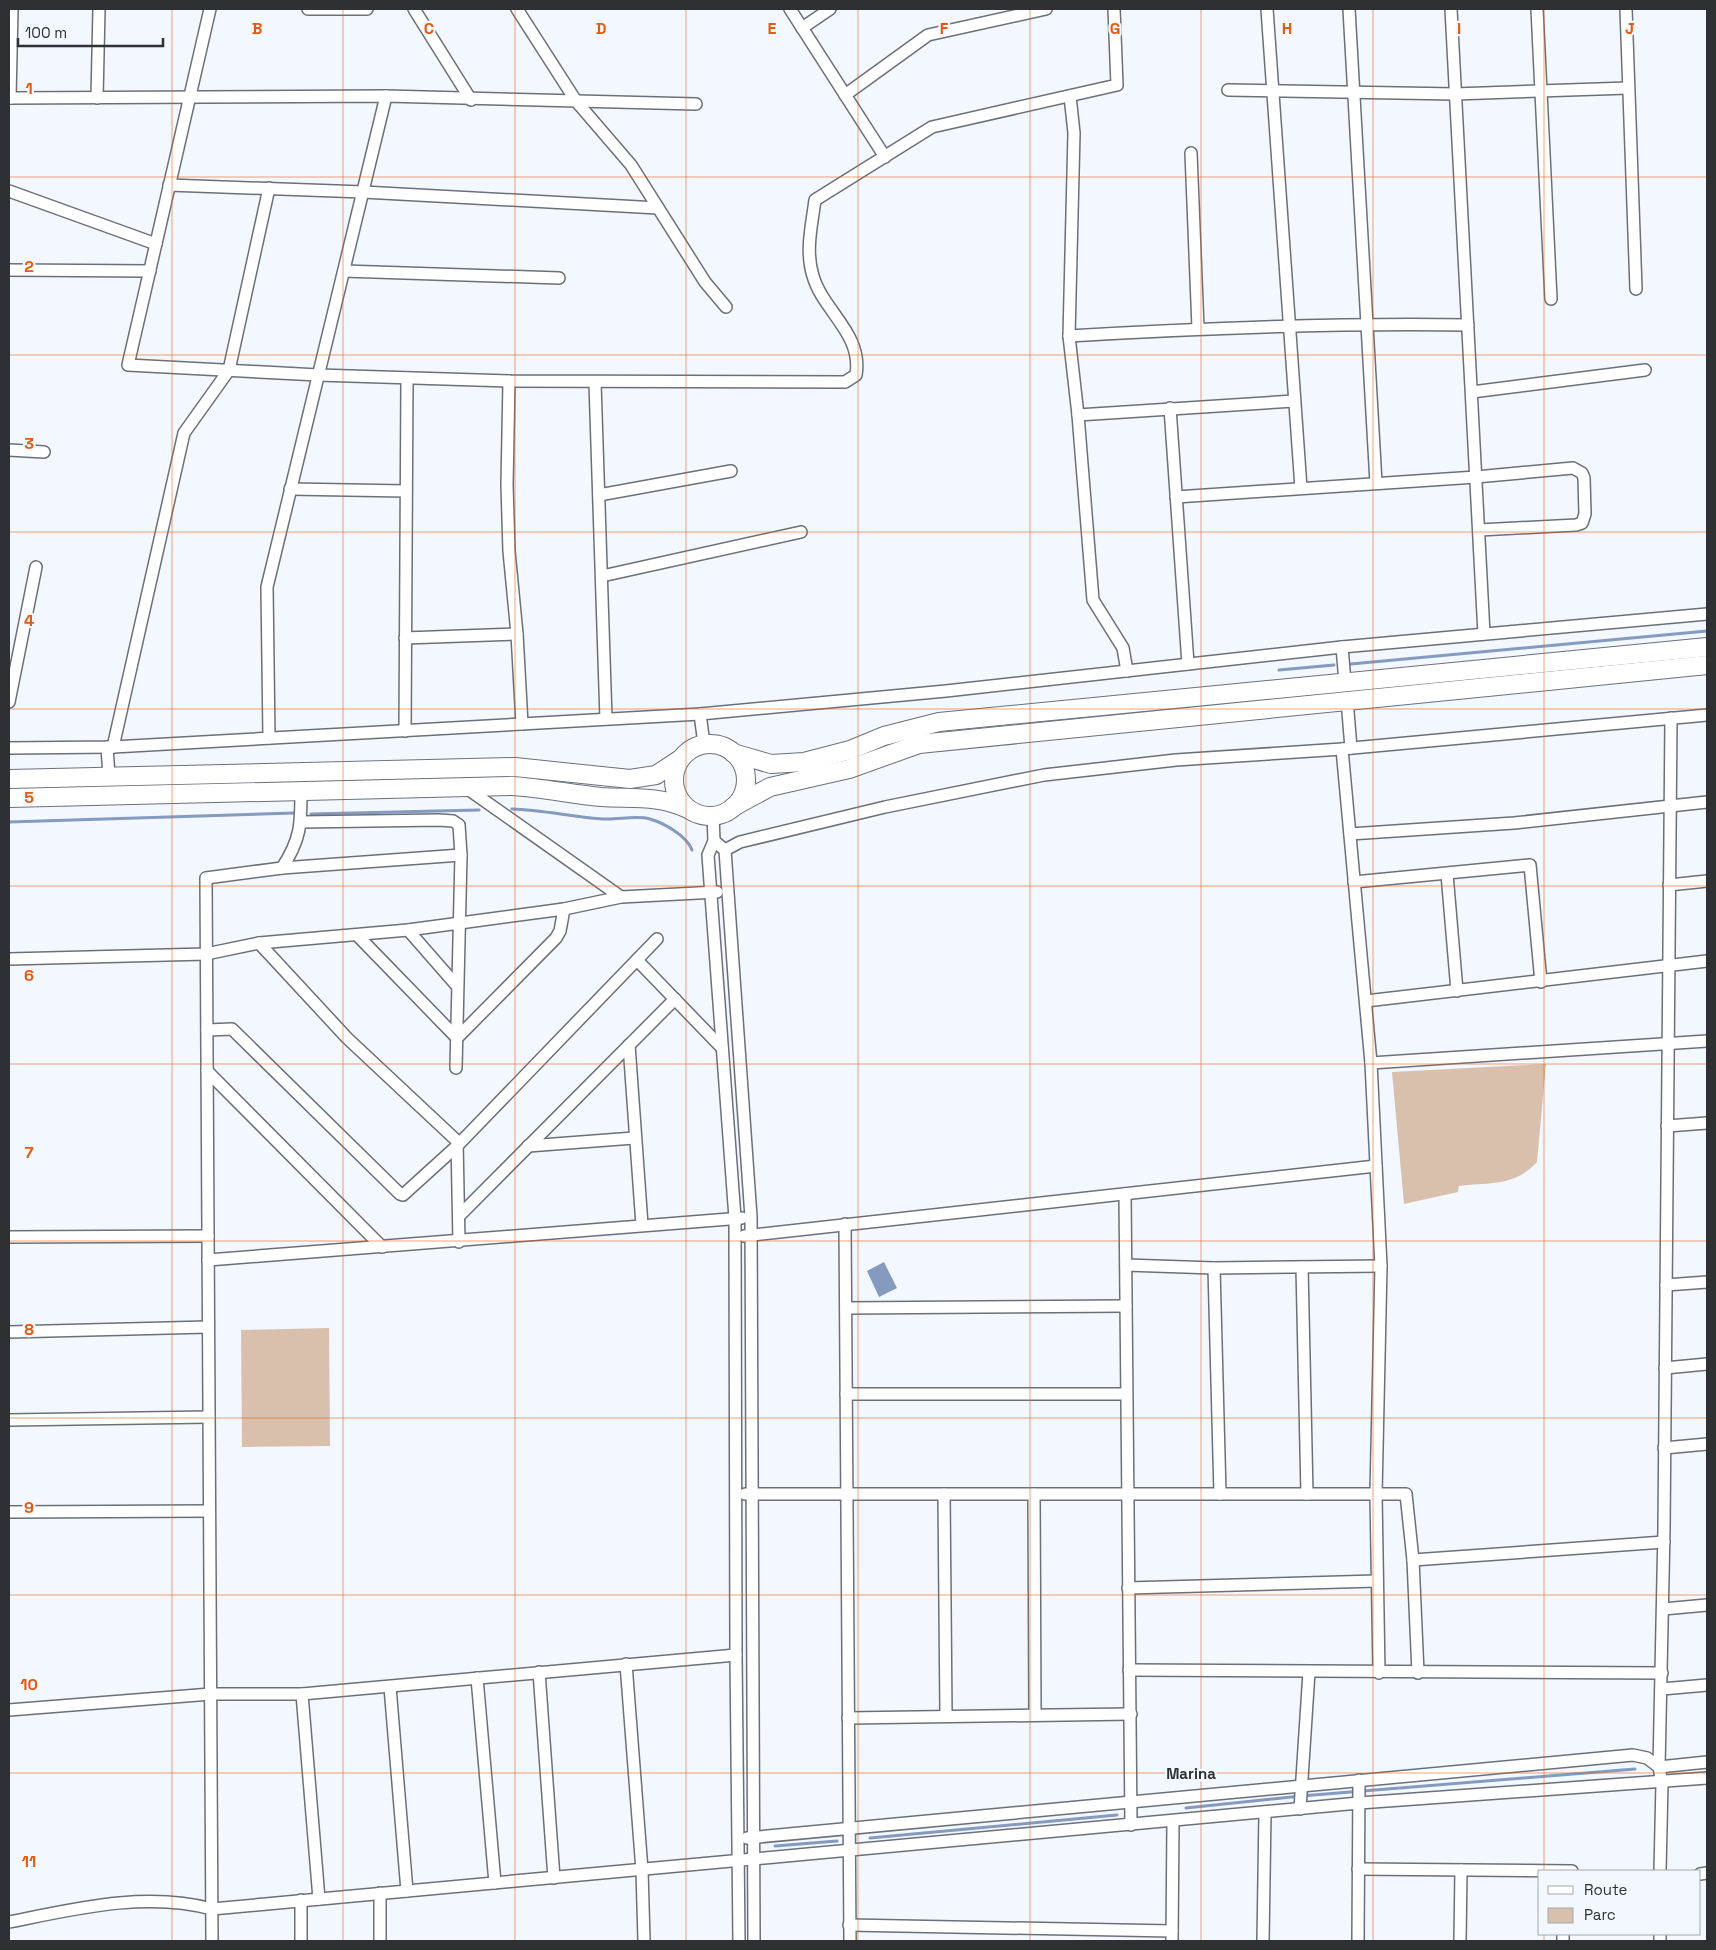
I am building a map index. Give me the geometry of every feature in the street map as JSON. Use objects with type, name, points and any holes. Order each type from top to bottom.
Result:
[{"type":"highway","points":[[9,779],[515,767],[630,779],[656,775],[679,760],[690,750],[704,744],[720,745],[733,753],[771,764],[804,762],[850,750],[884,736],[939,722],[1707,647]]},
{"type":"highway","points":[[9,798],[512,786],[545,788],[603,797],[648,797],[672,801],[698,814],[713,816],[724,813],[770,786],[849,769],[919,744],[1707,665]]},
{"type":"highway","points":[[733,753],[743,767],[746,778],[743,793],[733,807]]},
{"type":"highway","points":[[679,760],[674,774],[674,786],[678,798],[688,809]]},
{"type":"street","points":[[12,9],[9,98],[190,99],[386,96],[471,100],[696,104]]},
{"type":"street","points":[[97,98],[99,9]]},
{"type":"street","points":[[210,9],[128,365],[318,375],[595,383],[845,382],[856,375],[856,360],[852,340],[813,278],[808,258],[815,200],[932,127],[1117,85],[1114,9]]},
{"type":"street","points":[[308,9],[367,9]]},
{"type":"street","points":[[414,9],[471,100]]},
{"type":"street","points":[[517,9],[576,101],[631,166],[705,282],[726,307]]},
{"type":"street","points":[[790,9],[885,157]]},
{"type":"street","points":[[802,28],[830,9]]},
{"type":"street","points":[[845,95],[928,34],[1046,9]]},
{"type":"street","points":[[1267,9],[1301,488]]},
{"type":"street","points":[[1349,9],[1376,483]]},
{"type":"street","points":[[1452,9],[1484,634]]},
{"type":"street","points":[[1536,9],[1542,91],[1551,299]]},
{"type":"street","points":[[1626,9],[1636,289]]},
{"type":"street","points":[[1228,90],[1273,89],[1455,94],[1628,88]]},
{"type":"street","points":[[269,738],[267,587],[386,96]]},
{"type":"street","points":[[1070,96],[1074,133],[1069,336],[1078,415],[1093,600],[1123,648],[1127,671]]},
{"type":"street","points":[[1191,153],[1198,328]]},
{"type":"street","points":[[169,185],[363,192],[658,208]]},
{"type":"street","points":[[109,776],[110,747],[184,433],[229,370],[269,188]]},
{"type":"street","points":[[9,191],[156,244]]},
{"type":"street","points":[[9,270],[150,271]]},
{"type":"street","points":[[344,271],[559,278]]},
{"type":"street","points":[[1069,336],[1198,328],[1367,324],[1468,325]]},
{"type":"street","points":[[1472,392],[1645,370]]},
{"type":"street","points":[[405,731],[407,378]]},
{"type":"street","points":[[509,381],[507,485],[509,551],[517,634],[522,724]]},
{"type":"street","points":[[595,383],[606,719]]},
{"type":"street","points":[[1078,415],[1294,401]]},
{"type":"street","points":[[1170,408],[1188,664]]},
{"type":"street","points":[[9,450],[44,452]]},
{"type":"street","points":[[1176,497],[1476,477],[1573,468],[1582,473],[1584,478],[1585,514],[1582,523],[1576,526],[1479,530]]},
{"type":"street","points":[[599,495],[731,471]]},
{"type":"street","points":[[290,489],[406,491]]},
{"type":"street","points":[[602,576],[801,532]]},
{"type":"street","points":[[9,702],[36,567]]},
{"type":"street","points":[[9,748],[110,747],[700,714],[1127,671],[1342,647],[1707,614]]},
{"type":"street","points":[[405,638],[517,634]]},
{"type":"street","points":[[1342,647],[1345,682]]},
{"type":"street","points":[[1347,700],[1350,834],[1372,1063],[1381,1266],[1376,1494],[1379,1673]]},
{"type":"street","points":[[700,714],[704,744]]},
{"type":"street","points":[[724,850],[732,844],[885,808],[1044,775],[1176,760],[1347,748],[1707,715]]},
{"type":"street","points":[[1660,1870],[1662,1783],[1659,1767],[1664,1542],[1671,718]]},
{"type":"street","points":[[465,787],[621,897]]},
{"type":"street","points":[[282,868],[295,848],[301,822],[301,791]]},
{"type":"street","points":[[1350,834],[1514,823],[1707,802]]},
{"type":"street","points":[[713,816],[714,841],[708,855],[736,1218],[736,1655],[739,1941]]},
{"type":"street","points":[[301,822],[453,821],[459,825],[461,855],[456,1068]]},
{"type":"street","points":[[714,841],[724,850],[751,1217],[754,1941]]},
{"type":"street","points":[[212,1941],[206,878],[282,868],[461,855]]},
{"type":"street","points":[[1354,882],[1532,866],[1541,982]]},
{"type":"street","points":[[1447,874],[1457,991]]},
{"type":"street","points":[[1670,885],[1707,881]]},
{"type":"street","points":[[9,959],[206,954],[259,943],[408,930],[564,909],[621,897],[727,891]]},
{"type":"street","points":[[457,1038],[556,938],[560,930],[564,909]]},
{"type":"street","points":[[408,930],[457,986]]},
{"type":"street","points":[[356,934],[457,1038]]},
{"type":"street","points":[[206,1030],[232,1029],[400,1194],[409,1192],[457,1146],[638,960],[657,938]]},
{"type":"street","points":[[259,943],[347,1038],[457,1141],[459,1242]]},
{"type":"street","points":[[638,960],[722,1048]]},
{"type":"street","points":[[1366,1001],[1541,982],[1707,961]]},
{"type":"street","points":[[458,1216],[675,999]]},
{"type":"street","points":[[1372,1063],[1707,1041]]},
{"type":"street","points":[[629,1045],[634,1138],[642,1225]]},
{"type":"street","points":[[207,1071],[382,1247]]},
{"type":"street","points":[[1667,1126],[1707,1123]]},
{"type":"street","points":[[528,1146],[634,1138]]},
{"type":"street","points":[[736,1237],[1376,1166]]},
{"type":"street","points":[[1125,1194],[1126,1494],[1131,1825]]},
{"type":"street","points":[[208,1260],[459,1242],[751,1217]]},
{"type":"street","points":[[845,1224],[850,1941]]},
{"type":"street","points":[[9,1237],[208,1236]]},
{"type":"street","points":[[1126,1265],[1214,1268],[1381,1266]]},
{"type":"street","points":[[1214,1268],[1220,1494]]},
{"type":"street","points":[[1302,1268],[1307,1494]]},
{"type":"street","points":[[1666,1285],[1707,1282]]},
{"type":"street","points":[[846,1308],[1126,1306]]},
{"type":"street","points":[[9,1332],[208,1328]]},
{"type":"street","points":[[1665,1368],[1707,1364]]},
{"type":"street","points":[[846,1394],[1126,1394]]},
{"type":"street","points":[[9,1420],[209,1417]]},
{"type":"street","points":[[1664,1448],[1707,1444]]},
{"type":"street","points":[[736,1494],[1406,1494],[1413,1560],[1418,1673]]},
{"type":"street","points":[[944,1494],[946,1715]]},
{"type":"street","points":[[1034,1494],[1035,1714]]},
{"type":"street","points":[[9,1512],[209,1511]]},
{"type":"street","points":[[1413,1560],[1664,1542]]},
{"type":"street","points":[[1128,1588],[1376,1581]]},
{"type":"street","points":[[1663,1609],[1707,1605]]},
{"type":"street","points":[[9,1710],[210,1694],[302,1694],[736,1655]]},
{"type":"street","points":[[626,1664],[642,1870],[644,1941]]},
{"type":"street","points":[[1129,1670],[1379,1673],[1662,1673]]},
{"type":"street","points":[[540,1672],[554,1878]]},
{"type":"street","points":[[1300,1809],[1309,1672]]},
{"type":"street","points":[[477,1678],[495,1883]]},
{"type":"street","points":[[1662,1689],[1707,1685]]},
{"type":"street","points":[[390,1687],[406,1891]]},
{"type":"street","points":[[302,1694],[319,1898]]},
{"type":"street","points":[[848,1718],[946,1715],[1130,1714]]},
{"type":"street","points":[[738,1839],[849,1827],[1633,1755],[1647,1758],[1659,1767],[1707,1762]]},
{"type":"street","points":[[9,1922],[48,1914],[142,1901],[188,1902],[212,1909],[1265,1812],[1662,1783],[1707,1778]]},
{"type":"street","points":[[1358,1941],[1359,1780]]},
{"type":"street","points":[[1263,1941],[1265,1812]]},
{"type":"street","points":[[849,1925],[1172,1936],[1173,1821]]},
{"type":"street","points":[[1358,1869],[1538,1871]]},
{"type":"street","points":[[1460,1941],[1461,1870]]},
{"type":"street","points":[[380,1893],[380,1941]]},
{"type":"street","points":[[300,1900],[301,1941]]},
{"type":"green space","points":[[1546,1064],[1537,1162],[1519,1176],[1510,1180],[1459,1186],[1458,1192],[1404,1204],[1392,1072]]},
{"type":"green space","points":[[329,1328],[330,1446],[242,1447],[241,1330]]},
{"type":"water","points":[[884,1262],[897,1288],[879,1297],[867,1271]]},
{"type":"waterway","points":[[1351,664],[1707,631]]},
{"type":"waterway","points":[[1279,670],[1334,665]]},
{"type":"waterway","points":[[512,809],[604,819],[639,817],[650,819],[680,835],[692,850]]},
{"type":"waterway","points":[[311,814],[479,810]]},
{"type":"waterway","points":[[9,822],[295,813]]},
{"type":"waterway","points":[[1186,1808],[1301,1796],[1635,1769]]},
{"type":"waterway","points":[[870,1838],[1117,1815]]},
{"type":"waterway","points":[[775,1846],[837,1841]]},
{"type":"district","name":"Marina","points":[[1191,1773]]}]
